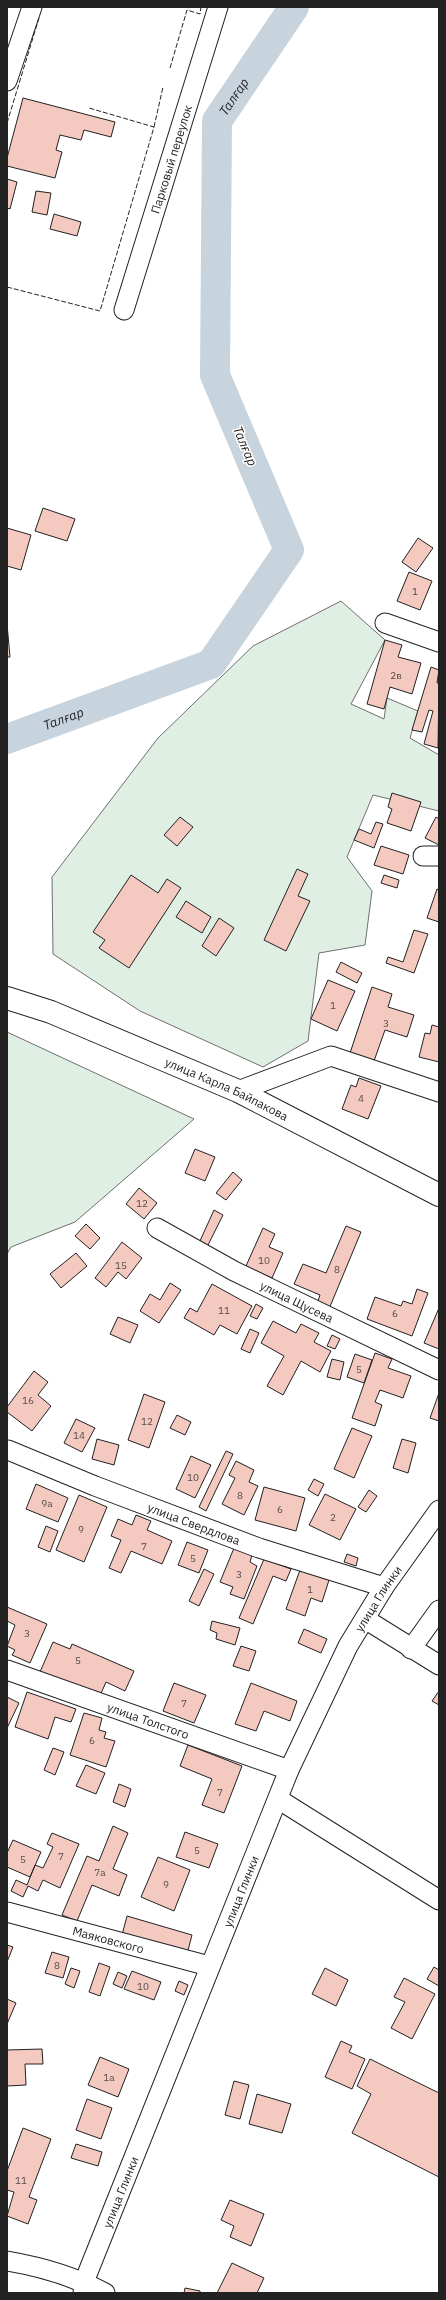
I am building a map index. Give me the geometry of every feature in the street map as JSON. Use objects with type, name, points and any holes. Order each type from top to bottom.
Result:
[{"type":"main road","name":"улица Карла Байпакова","points":[[7,998],[51,1012],[238,1091],[439,1195]]},
{"type":"street","points":[[7,81],[32,7]]},
{"type":"street","name":"Парковый переулок","points":[[124,310],[218,7]]},
{"type":"street","points":[[385,623],[439,642]]},
{"type":"street","points":[[238,1091],[331,1056],[439,1092]]},
{"type":"street","name":"улица Щусева","points":[[157,1228],[234,1271],[439,1370]]},
{"type":"street","name":"улица Свердлова","points":[[8,1450],[95,1486],[259,1548],[384,1587]]},
{"type":"street","name":"улица Глинки","points":[[84,2287],[209,1966],[289,1770],[348,1646],[384,1587],[439,1510]]},
{"type":"street","points":[[411,1649],[439,1610]]},
{"type":"street","points":[[365,1619],[439,1665]]},
{"type":"street","name":"улица Толстого","points":[[7,1670],[289,1770]]},
{"type":"street","points":[[278,1799],[439,1900]]},
{"type":"street","name":"Маяковского","points":[[7,1912],[209,1966]]},
{"type":"street","points":[[7,2261],[43,2267],[84,2287],[105,2293]]},
{"type":"green space","points":[[341,601],[385,640],[351,704],[384,719],[387,698],[418,711],[410,738],[439,755],[439,811],[373,795],[347,857],[372,891],[365,945],[319,953],[308,1041],[263,1067],[140,1011],[53,954],[52,877],[158,738],[253,646]]},
{"type":"green space","points":[[7,1032],[194,1119],[75,1222],[11,1247],[7,1254]]},
{"type":"building","points":[[23,98],[115,122],[111,137],[84,130],[81,140],[60,135],[56,150],[62,152],[55,178],[7,166],[7,158]]},
{"type":"building","points":[[7,179],[17,182],[10,209],[7,208]]},
{"type":"building","points":[[36,191],[51,193],[47,215],[32,212]]},
{"type":"building","points":[[54,214],[81,222],[77,236],[50,229]]},
{"type":"building","points":[[43,508],[75,519],[67,541],[35,531]]},
{"type":"building","points":[[7,528],[31,535],[21,570],[7,566]]},
{"type":"building","points":[[418,538],[433,548],[416,572],[402,562]]},
{"type":"building","points":[[409,572],[432,581],[420,610],[397,601]]},
{"type":"building","points":[[7,624],[10,657],[7,657]]},
{"type":"building","points":[[385,640],[402,645],[398,657],[421,663],[412,694],[390,687],[384,709],[367,704]]},
{"type":"building","points":[[431,667],[439,670],[437,683],[439,683],[438,748],[424,744],[433,711],[429,710],[422,732],[412,730]]},
{"type":"building","points":[[392,793],[421,802],[411,831],[387,823],[392,809],[388,807]]},
{"type":"building","points":[[180,817],[193,827],[177,846],[164,835]]},
{"type":"building","points":[[436,817],[439,819],[439,845],[425,838]]},
{"type":"building","points":[[376,822],[383,824],[374,848],[354,840],[359,829],[371,834]]},
{"type":"building","points":[[381,846],[409,855],[403,874],[374,865]]},
{"type":"building","points":[[297,869],[308,874],[298,896],[310,901],[286,951],[264,940]]},
{"type":"building","points":[[131,875],[158,893],[167,879],[181,888],[129,968],[99,948],[105,940],[93,932]]},
{"type":"building","points":[[384,875],[399,880],[397,888],[381,883]]},
{"type":"building","points":[[437,889],[439,890],[439,922],[427,918]]},
{"type":"building","points":[[186,901],[211,917],[202,933],[176,917]]},
{"type":"building","points":[[219,918],[234,928],[216,956],[202,946]]},
{"type":"building","points":[[414,930],[428,934],[414,973],[386,963],[388,957],[403,962]]},
{"type":"building","points":[[341,962],[362,973],[357,983],[336,972]]},
{"type":"building","points":[[328,980],[355,991],[337,1031],[311,1019]]},
{"type":"building","points":[[372,987],[392,994],[388,1007],[414,1015],[407,1037],[385,1030],[374,1061],[350,1053]]},
{"type":"building","points":[[432,1025],[439,1027],[439,1062],[419,1057],[425,1033],[430,1034]]},
{"type":"building","points":[[359,1078],[381,1086],[368,1119],[342,1109],[351,1085],[356,1087]]},
{"type":"building","points":[[195,1149],[215,1157],[205,1181],[185,1173]]},
{"type":"building","points":[[233,1172],[242,1180],[226,1200],[216,1193]]},
{"type":"building","points":[[139,1188],[157,1203],[144,1219],[126,1204]]},
{"type":"building","points":[[214,1210],[223,1215],[207,1247],[199,1243]]},
{"type":"building","points":[[86,1224],[100,1238],[90,1249],[75,1236]]},
{"type":"building","points":[[346,1226],[361,1232],[329,1309],[317,1304],[320,1295],[294,1284],[303,1264],[326,1273]]},
{"type":"building","points":[[263,1228],[275,1234],[269,1247],[283,1253],[272,1278],[246,1266]]},
{"type":"building","points":[[122,1242],[142,1258],[126,1279],[118,1272],[106,1287],[95,1278]]},
{"type":"building","points":[[76,1253],[87,1266],[61,1288],[50,1274]]},
{"type":"building","points":[[170,1283],[181,1290],[159,1323],[140,1311],[150,1294],[160,1300]]},
{"type":"building","points":[[212,1284],[252,1306],[237,1334],[220,1325],[214,1335],[184,1318],[190,1308],[197,1312]]},
{"type":"building","points":[[417,1289],[428,1293],[412,1336],[367,1319],[375,1297],[401,1306],[403,1301],[412,1304]]},
{"type":"building","points":[[256,1304],[263,1308],[257,1319],[250,1316]]},
{"type":"building","points":[[439,1308],[439,1349],[424,1343]]},
{"type":"building","points":[[118,1317],[138,1325],[130,1343],[110,1334]]},
{"type":"building","points":[[273,1321],[296,1333],[301,1324],[319,1333],[314,1342],[331,1351],[320,1372],[301,1361],[283,1395],[267,1386],[284,1356],[261,1343]]},
{"type":"building","points":[[250,1329],[259,1333],[250,1353],[241,1349]]},
{"type":"building","points":[[332,1335],[340,1339],[335,1349],[327,1346]]},
{"type":"building","points":[[375,1353],[392,1359],[388,1368],[411,1376],[403,1398],[380,1390],[375,1402],[382,1405],[375,1426],[352,1418]]},
{"type":"building","points":[[355,1354],[372,1360],[364,1383],[347,1377]]},
{"type":"building","points":[[332,1359],[344,1362],[340,1380],[327,1377]]},
{"type":"building","points":[[34,1371],[48,1382],[38,1395],[51,1406],[32,1431],[7,1412],[7,1407]]},
{"type":"building","points":[[439,1393],[439,1421],[430,1418]]},
{"type":"building","points":[[144,1394],[165,1402],[149,1448],[128,1440]]},
{"type":"building","points":[[177,1415],[191,1422],[185,1435],[170,1428]]},
{"type":"building","points":[[76,1419],[95,1428],[82,1452],[64,1443]]},
{"type":"building","points":[[352,1428],[372,1436],[354,1478],[334,1469]]},
{"type":"building","points":[[97,1439],[119,1445],[114,1465],[92,1459]]},
{"type":"building","points":[[402,1439],[416,1443],[408,1473],[393,1468]]},
{"type":"building","points":[[226,1451],[233,1454],[206,1511],[199,1507]]},
{"type":"building","points":[[191,1456],[211,1465],[195,1498],[176,1489]]},
{"type":"building","points":[[236,1461],[254,1470],[249,1482],[258,1486],[244,1515],[222,1504],[235,1478],[229,1475]]},
{"type":"building","points":[[314,1479],[324,1484],[318,1496],[308,1490]]},
{"type":"building","points":[[36,1484],[68,1498],[58,1522],[26,1509]]},
{"type":"building","points":[[264,1487],[305,1498],[296,1531],[255,1520]]},
{"type":"building","points":[[369,1490],[377,1496],[366,1512],[358,1507]]},
{"type":"building","points":[[325,1494],[356,1509],[340,1540],[309,1525]]},
{"type":"building","points":[[79,1495],[107,1507],[84,1562],[56,1550]]},
{"type":"building","points":[[136,1515],[151,1521],[147,1530],[172,1541],[162,1564],[131,1551],[121,1573],[109,1568],[121,1540],[111,1536],[118,1519],[132,1525]]},
{"type":"building","points":[[46,1526],[58,1531],[50,1552],[38,1547]]},
{"type":"building","points":[[187,1542],[208,1550],[199,1573],[178,1565]]},
{"type":"building","points":[[234,1548],[252,1555],[250,1562],[257,1566],[244,1599],[230,1594],[233,1587],[220,1582]]},
{"type":"building","points":[[347,1554],[358,1558],[356,1566],[344,1562]]},
{"type":"building","points":[[264,1559],[291,1569],[286,1581],[273,1576],[253,1624],[239,1618]]},
{"type":"building","points":[[204,1569],[214,1574],[199,1606],[189,1601]]},
{"type":"building","points":[[300,1570],[329,1580],[322,1602],[311,1598],[305,1616],[286,1609]]},
{"type":"building","points":[[7,1607],[47,1624],[30,1663],[12,1655],[15,1650],[7,1646],[15,1625],[7,1621]]},
{"type":"building","points":[[212,1621],[240,1628],[235,1645],[216,1639],[217,1633],[210,1630]]},
{"type":"building","points":[[304,1629],[327,1639],[321,1653],[298,1643]]},
{"type":"building","points":[[53,1642],[70,1649],[72,1644],[134,1671],[125,1691],[106,1682],[99,1698],[40,1672]]},
{"type":"building","points":[[241,1646],[256,1651],[249,1671],[233,1666]]},
{"type":"building","points":[[174,1683],[206,1695],[194,1723],[163,1711]]},
{"type":"building","points":[[251,1683],[297,1701],[290,1721],[264,1711],[256,1731],[235,1724]]},
{"type":"building","points":[[439,1691],[439,1705],[432,1701]]},
{"type":"building","points":[[27,1692],[76,1709],[71,1722],[55,1717],[48,1739],[15,1727]]},
{"type":"building","points":[[7,1697],[19,1703],[7,1728]]},
{"type":"building","points":[[84,1713],[102,1718],[99,1730],[106,1732],[104,1738],[115,1741],[106,1767],[70,1755]]},
{"type":"building","points":[[188,1745],[242,1766],[224,1813],[202,1805],[212,1779],[180,1766]]},
{"type":"building","points":[[53,1748],[64,1752],[55,1775],[44,1770]]},
{"type":"building","points":[[86,1765],[105,1773],[96,1794],[76,1786]]},
{"type":"building","points":[[119,1784],[131,1789],[125,1807],[113,1802]]},
{"type":"building","points":[[113,1826],[128,1833],[113,1869],[127,1875],[119,1896],[92,1885],[77,1921],[62,1915],[87,1856],[99,1861]]},
{"type":"building","points":[[185,1832],[218,1844],[209,1868],[176,1857]]},
{"type":"building","points":[[52,1833],[79,1844],[60,1888],[43,1880],[38,1891],[28,1886],[23,1897],[11,1891],[16,1880],[27,1885],[35,1865],[43,1868],[53,1847],[47,1844]]},
{"type":"building","points":[[13,1840],[41,1852],[30,1877],[7,1867],[7,1853]]},
{"type":"building","points":[[158,1857],[190,1870],[174,1911],[141,1897]]},
{"type":"building","points":[[127,1916],[192,1935],[187,1954],[122,1935]]},
{"type":"building","points":[[7,1945],[13,1947],[7,1962]]},
{"type":"building","points":[[52,1952],[69,1957],[63,1978],[45,1973]]},
{"type":"building","points":[[99,1963],[110,1967],[100,1996],[89,1992]]},
{"type":"building","points":[[434,1967],[439,1970],[439,1986],[427,1979]]},
{"type":"building","points":[[71,1968],[80,1971],[74,1988],[65,1984]]},
{"type":"building","points":[[325,1968],[348,1980],[336,2006],[312,1994]]},
{"type":"building","points":[[132,1971],[161,1982],[154,2000],[124,1989]]},
{"type":"building","points":[[118,1972],[127,1976],[122,1988],[113,1984]]},
{"type":"building","points":[[404,1978],[435,1994],[412,2039],[391,2028],[405,2002],[394,1997]]},
{"type":"building","points":[[179,1981],[188,1985],[184,1995],[175,1991]]},
{"type":"building","points":[[7,1999],[16,2003],[7,2024]]},
{"type":"building","points":[[341,2041],[352,2046],[349,2052],[365,2059],[352,2089],[325,2077]]},
{"type":"building","points":[[42,2049],[43,2064],[25,2064],[26,2085],[7,2086],[7,2050]]},
{"type":"building","points":[[100,2057],[129,2069],[118,2097],[88,2085]]},
{"type":"building","points":[[370,2059],[439,2093],[439,2177],[352,2133],[371,2094],[357,2086]]},
{"type":"building","points":[[234,2081],[249,2085],[240,2119],[225,2115]]},
{"type":"building","points":[[257,2094],[291,2104],[282,2133],[249,2124]]},
{"type":"building","points":[[87,2099],[112,2108],[101,2139],[76,2130]]},
{"type":"building","points":[[23,2128],[51,2139],[29,2197],[37,2200],[28,2224],[7,2216],[14,2192],[7,2190],[7,2171]]},
{"type":"building","points":[[76,2144],[102,2152],[98,2166],[71,2158]]},
{"type":"building","points":[[230,2200],[264,2214],[251,2246],[230,2237],[234,2226],[221,2220]]},
{"type":"building","points":[[232,2263],[264,2278],[257,2293],[217,2293]]},
{"type":"building","points":[[185,2288],[200,2291],[200,2293],[184,2293]]},
{"type":"waterway","name":"Талғар","points":[[7,739],[211,664],[289,550],[215,375],[217,121],[294,7]]},
{"type":"fence","points":[[170,68],[187,10],[200,14],[201,7]]},
{"type":"fence","points":[[7,123],[39,18]]},
{"type":"fence","points":[[154,127],[163,87]]},
{"type":"fence","points":[[7,287],[100,311],[154,127],[89,108]]}]
